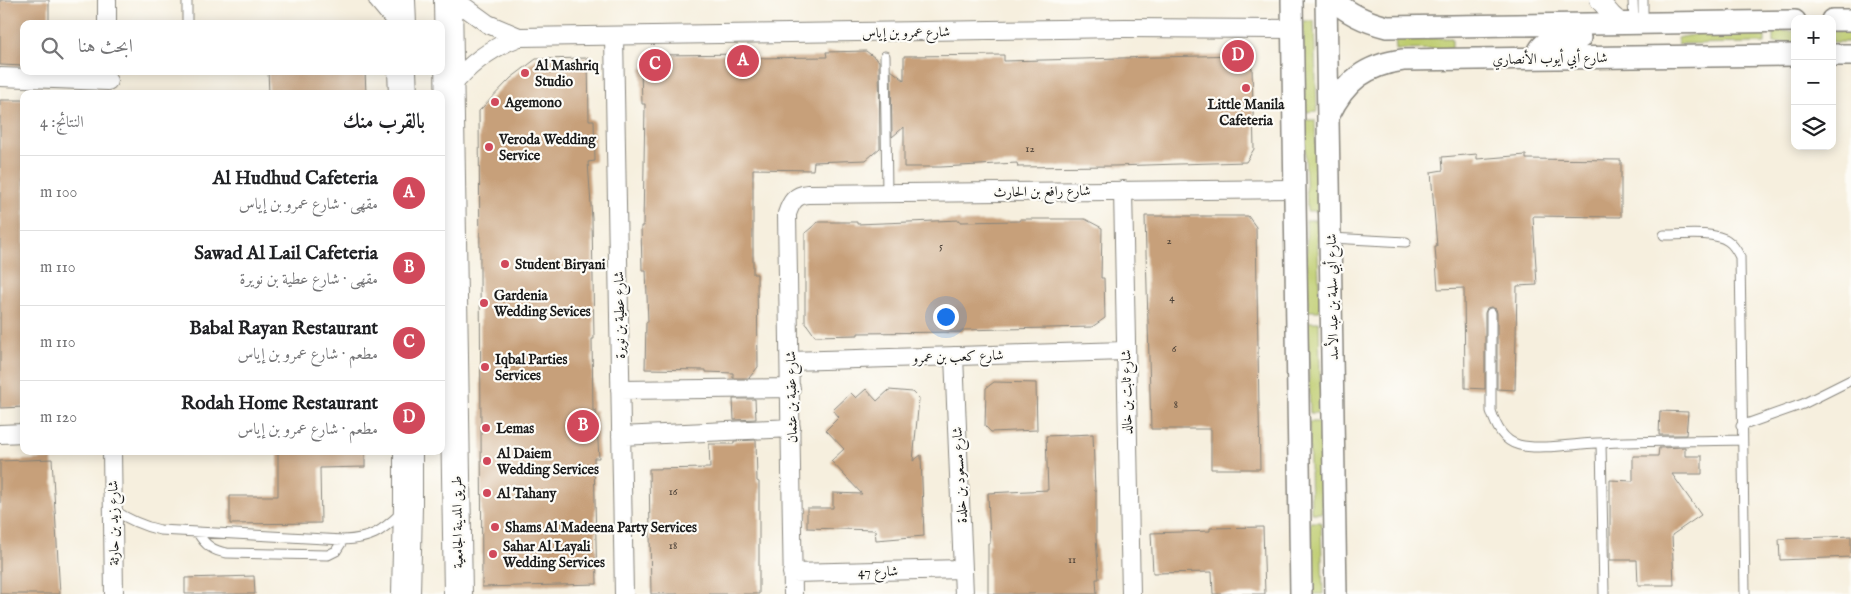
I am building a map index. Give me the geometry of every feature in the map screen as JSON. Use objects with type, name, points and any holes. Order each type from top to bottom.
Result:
[{"type":"main road","points":[[401,0],[402,20]]},
{"type":"main road","name":"طريق المدينة الجامعية","points":[[448,0],[458,594]]},
{"type":"main road","points":[[402,75],[403,90]]},
{"type":"main road","points":[[406,594],[408,455]]},
{"type":"street","points":[[106,0],[107,20]]},
{"type":"street","points":[[378,0],[395,20]]},
{"type":"street","name":"شارع عمرو بن إياس","points":[[455,0],[488,24],[519,37]]},
{"type":"street","points":[[1292,0],[1301,594]]},
{"type":"street","name":"شارع أبي سلمة بن عبد الأسد","points":[[1326,0],[1336,594]]},
{"type":"street","points":[[1334,0],[1347,11],[1360,18],[1387,27],[1791,21]]},
{"type":"street","points":[[1599,0],[1612,15],[1638,24]]},
{"type":"street","points":[[1836,20],[1851,20]]},
{"type":"street","points":[[1536,58],[1544,43],[1555,38],[1617,38],[1637,33],[1638,24]]},
{"type":"street","name":"شارع عمرو بن إياس","points":[[450,88],[461,74],[480,57],[503,43],[519,37],[1124,28],[1292,29]]},
{"type":"street","name":"شارع عطية بن نويرة","points":[[614,36],[624,594]]},
{"type":"street","name":"شارع أبي أيوب الأنصاري","points":[[1329,115],[1336,100],[1358,76],[1387,62],[1403,60],[1791,55]]},
{"type":"street","points":[[1836,55],[1851,55]]},
{"type":"street","points":[[0,77],[108,82]]},
{"type":"street","name":"شارع رافع بن الحارث","points":[[792,202],[797,197],[808,194],[1295,189]]},
{"type":"street","name":"شارع ثابت بن خالد","points":[[1123,190],[1131,594]]},
{"type":"street","name":"شارع عقبة بن عثمان","points":[[792,202],[787,214],[792,428],[793,594]]},
{"type":"street","name":"شارع كعب بن عمرو","points":[[790,361],[1126,352]]},
{"type":"street","name":"شارع مسعود بن خلدة","points":[[954,356],[964,594]]},
{"type":"street","points":[[620,390],[790,388]]},
{"type":"street","points":[[621,436],[792,428]]},
{"type":"street","points":[[0,434],[20,433]]},
{"type":"street","name":"شارع زيد بن حارثة","points":[[112,455],[114,594]]},
{"type":"street","name":"شارع 47","points":[[792,573],[963,569]]},
{"type":"lane","points":[[186,20],[187,0]]},
{"type":"lane","points":[[1634,0],[1638,24]]},
{"type":"lane","points":[[1638,24],[1643,0]]},
{"type":"lane","points":[[885,56],[887,193]]},
{"type":"lane","points":[[1664,235],[1719,237],[1728,241],[1740,257],[1741,426],[1745,594]]},
{"type":"lane","points":[[1331,238],[1406,242]]},
{"type":"lane","points":[[1491,313],[1491,411],[1496,426],[1505,437],[1518,445],[1742,440]]},
{"type":"lane","points":[[1741,426],[1803,404],[1851,380]]},
{"type":"lane","points":[[1601,443],[1604,594]]},
{"type":"lane","points":[[114,510],[143,526],[160,530],[358,540],[372,536],[386,528],[408,506]]},
{"type":"lane","points":[[198,533],[203,542],[211,549],[227,553],[328,554],[336,551],[343,540]]},
{"type":"green space","points":[[1303,21],[1314,21],[1317,111],[1305,112]]},
{"type":"green space","points":[[1773,31],[1791,31],[1791,42],[1773,43]]},
{"type":"green space","points":[[1836,31],[1851,31],[1851,42],[1836,42]]},
{"type":"green space","points":[[1707,32],[1765,32],[1765,43],[1678,44],[1677,38]]},
{"type":"green space","points":[[1395,38],[1452,38],[1452,49],[1396,50]]},
{"type":"green space","points":[[1304,120],[1315,120],[1318,211],[1307,211]]},
{"type":"green space","points":[[1306,220],[1317,220],[1320,311],[1308,311]]},
{"type":"green space","points":[[1307,322],[1319,322],[1321,413],[1310,413]]},
{"type":"green space","points":[[1309,422],[1320,422],[1322,513],[1311,513]]},
{"type":"green space","points":[[1310,522],[1321,522],[1323,594],[1312,594]]},
{"type":"building","points":[[0,0],[49,0],[49,20],[20,20],[20,66],[0,65]]},
{"type":"building","points":[[866,51],[879,61],[880,148],[866,160],[814,162],[813,170],[753,169],[753,274],[757,274],[758,367],[749,378],[733,378],[733,373],[706,372],[706,370],[645,369],[646,322],[648,322],[646,270],[642,270],[641,226],[643,226],[645,104],[642,104],[641,69],[659,55],[751,54],[751,58],[827,57],[826,52]]},
{"type":"building","points":[[1004,55],[1004,61],[1238,55],[1252,68],[1254,149],[1246,162],[1018,167],[1017,163],[904,167],[904,127],[892,137],[891,70],[904,80],[904,56]]},
{"type":"building","points":[[588,58],[589,120],[594,120],[595,161],[588,162],[592,219],[593,411],[596,410],[599,458],[594,458],[597,584],[482,587],[479,111],[511,78],[536,59]]},
{"type":"building","points":[[268,75],[365,75],[366,90],[269,90]]},
{"type":"building","points":[[0,100],[20,100],[20,407],[0,408]]},
{"type":"building","points":[[1477,154],[1477,159],[1526,155],[1526,159],[1621,160],[1621,217],[1533,216],[1537,285],[1517,286],[1515,390],[1497,389],[1497,313],[1496,309],[1491,307],[1487,308],[1485,313],[1485,389],[1465,388],[1464,288],[1438,289],[1435,247],[1437,247],[1431,172],[1443,170],[1442,157]]},
{"type":"building","points":[[1145,216],[1248,216],[1256,227],[1260,469],[1211,469],[1211,429],[1151,429]]},
{"type":"building","points":[[1020,219],[1085,219],[1102,228],[1101,278],[1104,278],[1105,318],[1092,327],[963,330],[963,332],[858,333],[858,335],[815,336],[805,322],[805,233],[818,222],[857,222],[857,224],[960,220],[960,222],[1020,221]]},
{"type":"building","points":[[994,382],[1036,383],[1037,430],[991,432],[985,426],[986,388]]},
{"type":"building","points":[[866,389],[877,401],[889,390],[912,392],[919,399],[913,461],[921,455],[924,536],[876,540],[875,530],[807,528],[807,508],[833,508],[833,493],[862,494],[831,461],[844,449],[826,430],[839,417],[833,410],[851,393],[856,398]]},
{"type":"building","points":[[733,399],[755,399],[756,419],[734,420]]},
{"type":"building","points":[[1660,411],[1688,412],[1686,435],[1659,435]]},
{"type":"building","points":[[1093,434],[1099,579],[1096,579],[1097,594],[988,594],[988,544],[990,544],[988,493],[1048,490],[1046,436]]},
{"type":"building","points":[[756,440],[757,481],[759,482],[759,594],[651,594],[649,469],[710,468],[709,444],[734,444],[734,441]]},
{"type":"building","points":[[1685,447],[1685,456],[1702,456],[1702,474],[1672,474],[1701,515],[1672,535],[1674,585],[1638,585],[1637,560],[1610,560],[1610,480],[1633,481],[1633,456],[1658,456],[1659,448]]},
{"type":"building","points":[[278,455],[365,455],[365,467],[320,468],[321,523],[230,524],[230,496],[278,496]]},
{"type":"building","points":[[52,459],[60,594],[0,594],[0,461]]},
{"type":"building","points":[[1263,527],[1265,594],[1213,594],[1212,572],[1153,573],[1151,533],[1210,531],[1210,528]]},
{"type":"building","points":[[1851,536],[1851,557],[1780,560],[1779,539]]},
{"type":"building","points":[[254,576],[255,594],[185,594],[185,578]]},
{"type":"place","name":"Rodah Home Restaurant","points":[[1238,56]]},
{"type":"place","name":"Al Hudhud Cafeteria","points":[[743,61]]},
{"type":"place","name":"Babal Rayan Restaurant","points":[[655,65]]},
{"type":"place","name":"Al Mashriq Studio","points":[[525,73]]},
{"type":"place","name":"Little Manila Cafeteria","points":[[1246,88]]},
{"type":"place","name":"Agemono","points":[[495,102]]},
{"type":"place","name":"Veroda Wedding Service","points":[[489,147]]},
{"type":"place","name":"Student Biryani","points":[[505,264]]},
{"type":"place","name":"Gardenia Wedding Sevices","points":[[484,303]]},
{"type":"place","name":"Iqbal Parties Services","points":[[485,367]]},
{"type":"place","name":"Sawad Al Lail Cafeteria","points":[[583,426]]},
{"type":"place","name":"Lemas","points":[[486,428]]},
{"type":"place","name":"Al Daiem Wedding Services","points":[[487,461]]},
{"type":"place","name":"Al Tahany","points":[[487,493]]},
{"type":"place","name":"Shams Al Madeena Party Services","points":[[495,527]]},
{"type":"place","name":"Sahar Al Layali Wedding Services","points":[[493,554]]}]
